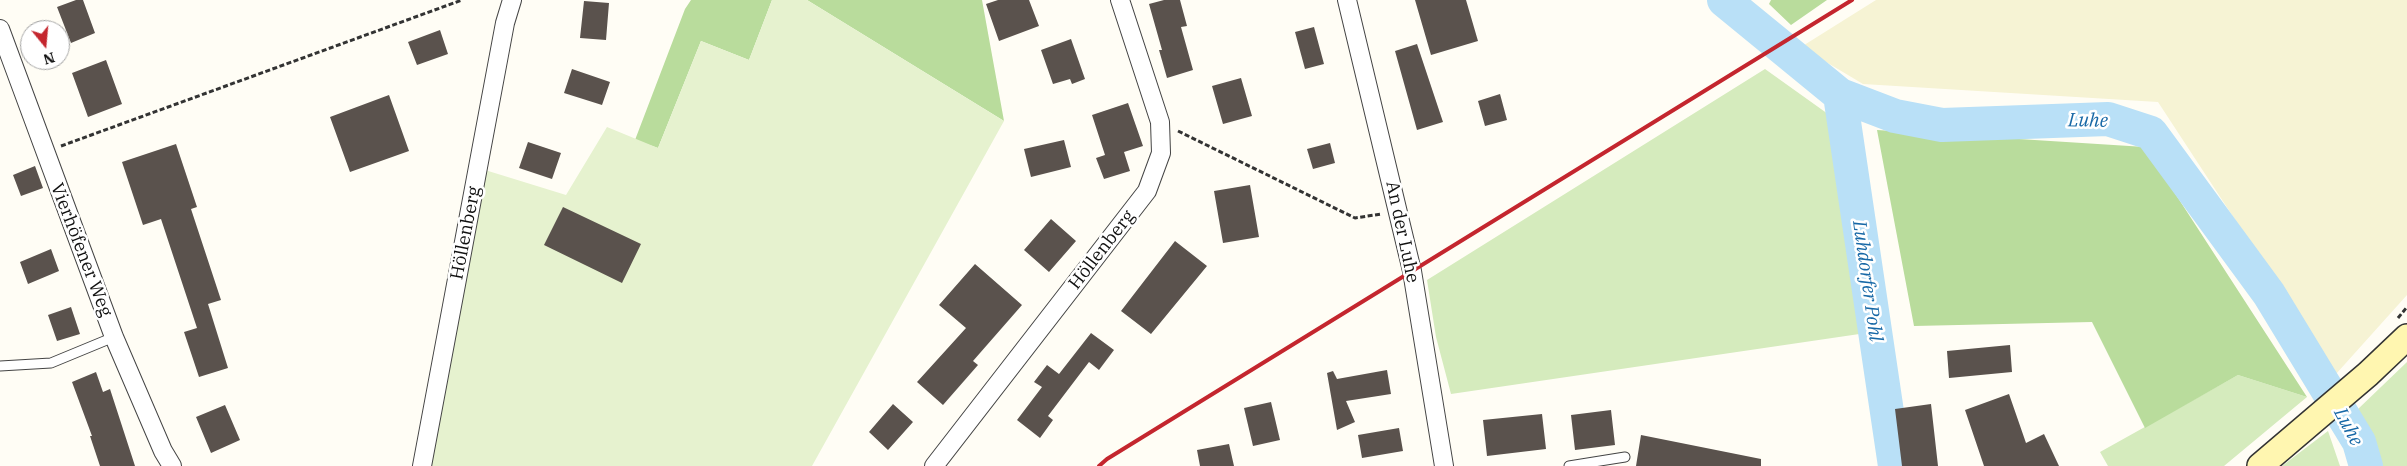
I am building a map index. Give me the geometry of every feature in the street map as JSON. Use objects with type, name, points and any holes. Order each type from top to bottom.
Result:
[{"type":"main road","points":[[2260,466],[2368,374],[2407,337]]},
{"type":"street","name":"Höllenberg","points":[[422,466],[505,23],[512,0]]},
{"type":"street","name":"Höllenberg","points":[[934,466],[1148,191],[1161,153],[1160,122],[1120,0]]},
{"type":"street","name":"An der Luhe","points":[[1347,0],[1399,210],[1412,271],[1444,466]]},
{"type":"street","name":"Vierhöfener Weg","points":[[0,29],[114,337],[172,466]]},
{"type":"lane","points":[[0,366],[51,362],[114,337]]},
{"type":"lane","points":[[1569,466],[1625,457]]},
{"type":"path","points":[[44,152],[462,0]]},
{"type":"path","points":[[1160,122],[1355,218],[1399,210]]},
{"type":"shaded area","points":[[1876,0],[2407,0],[2407,295],[2336,374],[2158,102],[1863,84],[1801,47]]},
{"type":"green space","points":[[691,0],[772,0],[749,60],[701,41],[658,148],[635,140],[685,9]]},
{"type":"green space","points":[[772,0],[807,0],[1004,121],[812,466],[429,466],[485,170],[566,195],[607,127],[658,148],[701,41],[749,60]]},
{"type":"green space","points":[[807,0],[982,0],[1004,121]]},
{"type":"green space","points":[[1771,0],[1827,0],[1791,25],[1769,4]]},
{"type":"green space","points":[[1765,69],[1835,119],[1873,332],[1451,394],[1436,337],[1427,280]]},
{"type":"green space","points":[[1877,130],[2145,147],[2307,397],[2238,375],[2145,428],[2092,322],[1914,326]]},
{"type":"green space","points":[[2407,362],[2407,466],[2383,466],[2357,410]]},
{"type":"green space","points":[[2238,375],[2307,397],[2224,466],[2108,466],[2100,452]]},
{"type":"green space","points":[[2328,431],[2340,466],[2282,466]]},
{"type":"building","points":[[76,0],[83,0],[95,33],[71,43],[70,20],[62,20],[57,7]]},
{"type":"building","points":[[998,0],[1029,0],[1039,26],[999,41],[986,4]]},
{"type":"building","points":[[1164,0],[1180,0],[1187,26],[1181,27],[1193,70],[1167,78],[1159,50],[1162,50],[1149,4]]},
{"type":"building","points":[[1415,0],[1466,0],[1478,41],[1431,55]]},
{"type":"building","points":[[584,1],[609,3],[606,40],[580,38]]},
{"type":"building","points":[[1314,27],[1324,64],[1305,69],[1295,32]]},
{"type":"building","points":[[440,30],[448,54],[417,65],[408,42]]},
{"type":"building","points":[[1071,39],[1085,79],[1072,84],[1070,79],[1053,84],[1041,50]]},
{"type":"building","points":[[1417,44],[1443,122],[1417,130],[1395,51]]},
{"type":"building","points":[[106,60],[122,104],[88,117],[72,73]]},
{"type":"building","points":[[572,69],[610,82],[602,105],[564,93]]},
{"type":"building","points":[[1241,78],[1252,116],[1223,124],[1212,86]]},
{"type":"building","points":[[1500,94],[1507,120],[1485,126],[1478,101]]},
{"type":"building","points":[[389,95],[409,151],[350,172],[330,117]]},
{"type":"building","points":[[1128,103],[1143,146],[1124,152],[1130,171],[1104,179],[1096,158],[1105,155],[1092,115]]},
{"type":"building","points":[[1064,140],[1071,167],[1031,177],[1024,149]]},
{"type":"building","points":[[528,142],[561,153],[552,179],[519,168]]},
{"type":"building","points":[[1330,143],[1335,163],[1313,169],[1307,149]]},
{"type":"building","points":[[176,144],[197,207],[191,209],[221,300],[208,304],[228,368],[199,377],[184,332],[197,328],[161,219],[143,225],[122,162]]},
{"type":"building","points":[[35,166],[43,188],[21,196],[13,175]]},
{"type":"building","points":[[1250,185],[1259,237],[1223,243],[1214,191]]},
{"type":"building","points":[[563,207],[641,244],[622,283],[544,245]]},
{"type":"building","points":[[1051,219],[1076,241],[1049,272],[1024,250]]},
{"type":"building","points":[[1175,241],[1207,266],[1151,334],[1121,311]]},
{"type":"building","points":[[51,249],[59,271],[28,284],[20,262]]},
{"type":"building","points":[[975,264],[1022,305],[973,361],[978,365],[943,405],[917,382],[966,328],[939,305]]},
{"type":"building","points":[[71,307],[80,334],[57,341],[48,315]]},
{"type":"building","points":[[1091,333],[1114,350],[1099,370],[1089,362],[1048,416],[1053,420],[1040,438],[1017,420],[1042,387],[1034,382],[1047,365],[1059,374]]},
{"type":"building","points":[[2010,345],[2012,372],[1949,378],[1947,351]]},
{"type":"building","points":[[1387,370],[1391,394],[1346,401],[1355,422],[1337,430],[1327,373],[1333,371],[1337,379]]},
{"type":"building","points":[[96,372],[103,392],[110,389],[135,466],[100,466],[90,436],[92,436],[72,382]]},
{"type":"building","points":[[2009,394],[2026,443],[2044,434],[2059,466],[1984,466],[1965,410]]},
{"type":"building","points":[[1271,402],[1280,440],[1253,446],[1244,408]]},
{"type":"building","points":[[893,404],[913,422],[888,450],[869,432]]},
{"type":"building","points":[[1931,404],[1938,466],[1902,466],[1895,409]]},
{"type":"building","points":[[225,405],[240,440],[211,453],[196,417]]},
{"type":"building","points":[[1611,410],[1615,445],[1575,450],[1571,415]]},
{"type":"building","points":[[1542,414],[1546,449],[1487,456],[1483,420]]},
{"type":"building","points":[[1399,428],[1403,451],[1362,458],[1358,435]]},
{"type":"building","points":[[1641,435],[1761,459],[1761,466],[1636,466]]},
{"type":"building","points":[[1229,444],[1234,466],[1200,466],[1197,450]]},
{"type":"waterway","name":"Luhe","points":[[1724,0],[1840,95],[1895,116],[1942,125],[2108,119],[2151,133],[2269,294],[2359,442],[2366,466]]},
{"type":"waterway","name":"Luhdorfer Pohl","points":[[1840,95],[1895,466]]},
{"type":"railway","points":[[1099,466],[1107,459],[1852,0]]}]
